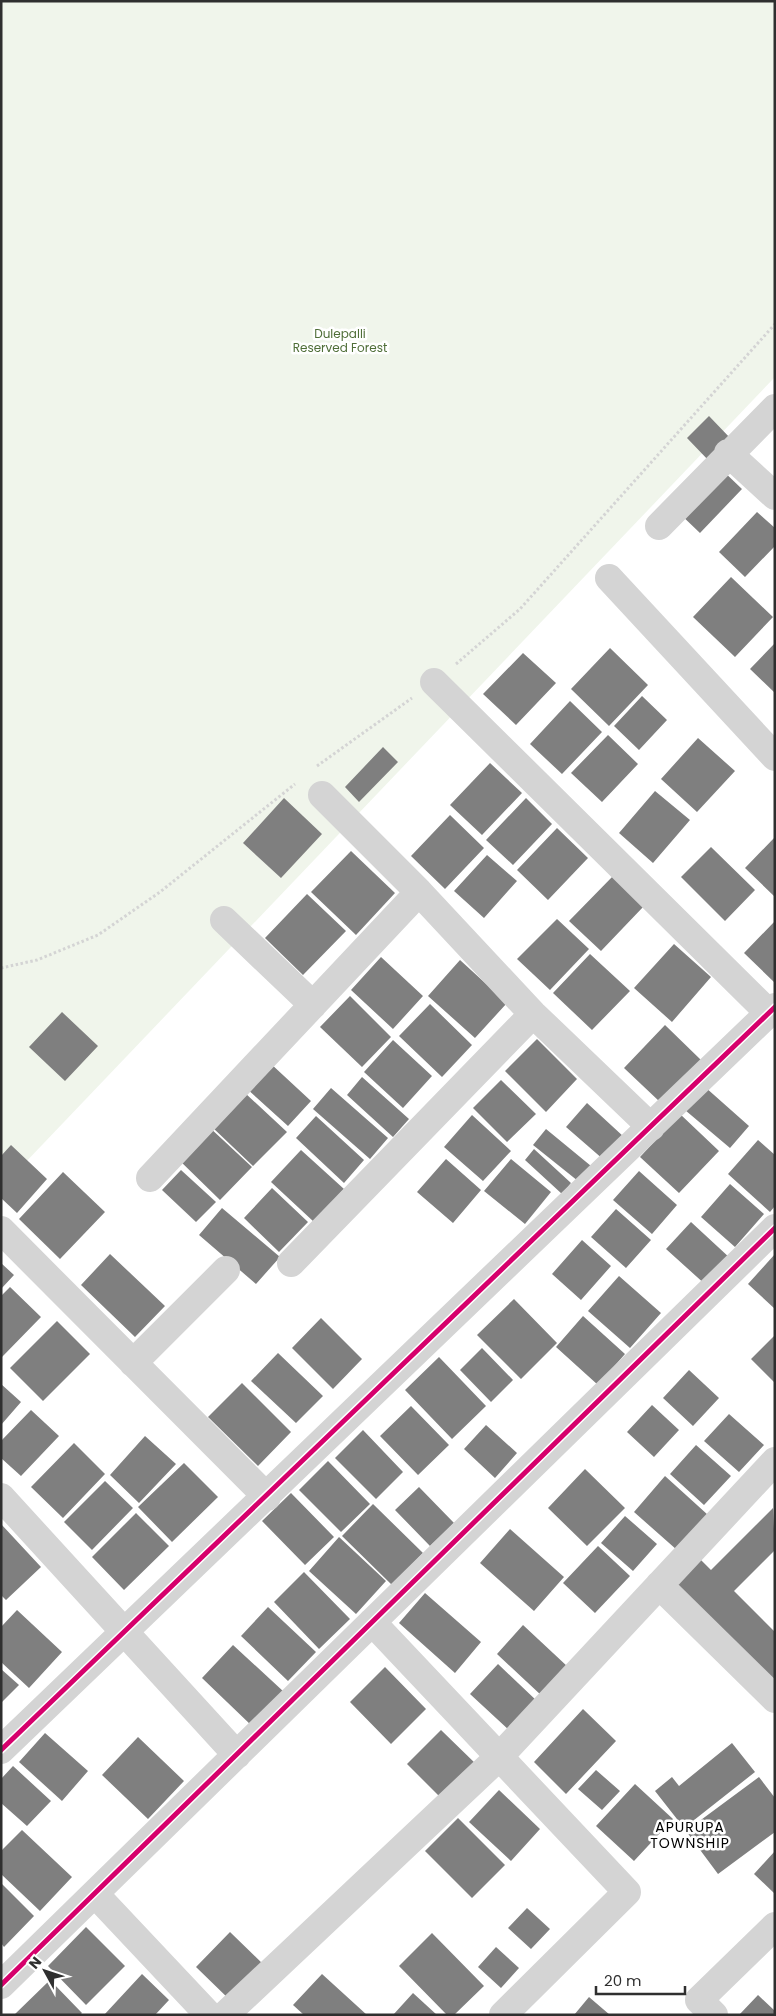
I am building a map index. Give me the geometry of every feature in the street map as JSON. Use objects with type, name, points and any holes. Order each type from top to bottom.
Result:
[{"type":"street","points":[[659,526],[728,453],[775,408]]},
{"type":"street","points":[[728,453],[775,496]]},
{"type":"street","points":[[609,578],[775,757]]},
{"type":"street","points":[[1,1750],[267,1497],[772,1010],[434,682]]},
{"type":"street","points":[[322,795],[419,892],[533,1014],[650,1127]]},
{"type":"street","points":[[150,1178],[419,892]]},
{"type":"street","points":[[224,920],[313,1005]]},
{"type":"street","points":[[291,1263],[533,1014]]},
{"type":"street","points":[[1,1985],[775,1228]]},
{"type":"street","points":[[1,1230],[267,1497]]},
{"type":"street","points":[[133,1363],[226,1270]]},
{"type":"street","points":[[225,2015],[499,1757],[774,1462]]},
{"type":"street","points":[[1,1497],[237,1755]]},
{"type":"street","points":[[659,1585],[775,1699]]},
{"type":"street","points":[[372,1622],[627,1892],[503,2015]]},
{"type":"street","points":[[95,1894],[209,2015]]},
{"type":"street","points":[[714,2015],[699,2000],[775,1926]]},
{"type":"green space","name":"Dulepalli Reserved Forest","points":[[1,1],[775,1],[775,377],[1,1188]]},
{"type":"building","points":[[709,416],[732,440],[710,462],[687,438]]},
{"type":"building","points":[[720,468],[742,489],[700,533],[678,512]]},
{"type":"building","points":[[757,512],[775,528],[775,546],[745,577],[719,552]]},
{"type":"building","points":[[731,577],[773,617],[735,657],[693,617]]},
{"type":"building","points":[[775,643],[775,693],[750,669]]},
{"type":"building","points":[[610,648],[648,685],[609,726],[571,689]]},
{"type":"building","points":[[523,653],[556,683],[516,725],[483,694]]},
{"type":"building","points":[[642,696],[667,720],[639,750],[614,726]]},
{"type":"building","points":[[570,701],[602,732],[562,774],[530,744]]},
{"type":"building","points":[[608,735],[638,764],[602,802],[571,773]]},
{"type":"building","points":[[698,738],[735,771],[697,812],[661,779]]},
{"type":"building","points":[[383,747],[398,762],[359,802],[345,787]]},
{"type":"building","points":[[490,763],[522,793],[482,835],[450,805]]},
{"type":"building","points":[[655,791],[690,820],[653,863],[619,833]]},
{"type":"building","points":[[284,798],[322,834],[281,878],[243,843]]},
{"type":"building","points":[[526,798],[552,824],[513,865],[486,840]]},
{"type":"building","points":[[450,815],[484,848],[445,889],[411,856]]},
{"type":"building","points":[[557,828],[588,858],[548,900],[517,870]]},
{"type":"building","points":[[775,837],[775,897],[745,868]]},
{"type":"building","points":[[711,847],[755,890],[725,921],[681,877]]},
{"type":"building","points":[[351,851],[395,893],[356,935],[311,892]]},
{"type":"building","points":[[487,855],[517,881],[484,918],[454,891]]},
{"type":"building","points":[[613,876],[644,906],[601,951],[569,921]]},
{"type":"building","points":[[307,894],[346,931],[303,975],[265,938]]},
{"type":"building","points":[[557,919],[589,949],[550,990],[517,959]]},
{"type":"building","points":[[775,921],[775,983],[744,953]]},
{"type":"building","points":[[674,944],[711,977],[672,1022],[634,988]]},
{"type":"building","points":[[590,954],[630,991],[592,1030],[553,993]]},
{"type":"building","points":[[381,957],[423,996],[393,1029],[351,990]]},
{"type":"building","points":[[460,960],[507,1003],[475,1038],[428,996]]},
{"type":"building","points":[[350,996],[391,1037],[362,1067],[320,1027]]},
{"type":"building","points":[[430,1004],[472,1045],[442,1077],[399,1036]]},
{"type":"building","points":[[62,1012],[98,1046],[65,1081],[29,1047]]},
{"type":"building","points":[[665,1025],[701,1060],[660,1102],[624,1068]]},
{"type":"building","points":[[537,1039],[577,1079],[546,1112],[505,1071]]},
{"type":"building","points":[[393,1040],[432,1076],[403,1108],[364,1072]]},
{"type":"building","points":[[270,1063],[311,1101],[288,1126],[246,1088]]},
{"type":"building","points":[[362,1077],[409,1119],[393,1137],[347,1095]]},
{"type":"building","points":[[501,1080],[536,1114],[507,1142],[473,1108]]},
{"type":"building","points":[[705,1087],[749,1126],[730,1148],[685,1110]]},
{"type":"building","points":[[331,1088],[388,1138],[370,1159],[313,1109]]},
{"type":"building","points":[[245,1093],[287,1132],[253,1166],[212,1127]]},
{"type":"building","points":[[587,1103],[624,1137],[604,1160],[566,1127]]},
{"type":"building","points":[[680,1114],[719,1151],[679,1193],[640,1157]]},
{"type":"building","points":[[472,1115],[511,1151],[483,1181],[444,1147]]},
{"type":"building","points":[[316,1116],[364,1160],[344,1183],[296,1138]]},
{"type":"building","points":[[208,1126],[252,1167],[220,1200],[177,1158]]},
{"type":"building","points":[[546,1129],[591,1166],[578,1181],[533,1145]]},
{"type":"building","points":[[758,1140],[775,1155],[775,1206],[770,1212],[728,1174]]},
{"type":"building","points":[[11,1145],[47,1179],[17,1213],[1,1198],[1,1156]]},
{"type":"building","points":[[534,1149],[571,1183],[562,1194],[525,1160]]},
{"type":"building","points":[[301,1150],[344,1189],[314,1222],[271,1182]]},
{"type":"building","points":[[446,1159],[481,1190],[453,1223],[417,1192]]},
{"type":"building","points":[[511,1159],[551,1192],[525,1224],[484,1191]]},
{"type":"building","points":[[181,1170],[216,1202],[196,1222],[162,1190]]},
{"type":"building","points":[[639,1171],[677,1205],[652,1234],[613,1200]]},
{"type":"building","points":[[63,1172],[105,1212],[60,1259],[19,1219]]},
{"type":"building","points":[[730,1184],[764,1214],[735,1247],[701,1217]]},
{"type":"building","points":[[272,1188],[308,1222],[279,1252],[244,1218]]},
{"type":"building","points":[[222,1208],[280,1257],[256,1284],[199,1235]]},
{"type":"building","points":[[616,1209],[651,1240],[626,1268],[591,1237]]},
{"type":"building","points":[[691,1222],[731,1259],[707,1286],[666,1249]]},
{"type":"building","points":[[582,1240],[611,1266],[581,1300],[552,1274]]},
{"type":"building","points":[[110,1254],[165,1306],[135,1337],[81,1285]]},
{"type":"building","points":[[775,1254],[775,1309],[748,1284]]},
{"type":"building","points":[[1,1263],[14,1275],[1,1289]]},
{"type":"building","points":[[619,1276],[661,1313],[630,1348],[588,1311]]},
{"type":"building","points":[[10,1287],[41,1317],[2,1357],[1,1296]]},
{"type":"building","points":[[514,1299],[557,1343],[521,1379],[477,1335]]},
{"type":"building","points":[[583,1316],[625,1354],[598,1385],[556,1347]]},
{"type":"building","points":[[321,1318],[362,1359],[333,1389],[292,1348]]},
{"type":"building","points":[[57,1321],[90,1354],[43,1401],[10,1368]]},
{"type":"building","points":[[775,1335],[775,1383],[751,1359]]},
{"type":"building","points":[[482,1348],[513,1380],[491,1402],[460,1370]]},
{"type":"building","points":[[278,1353],[323,1396],[296,1423],[251,1381]]},
{"type":"building","points":[[439,1357],[486,1406],[452,1439],[405,1390]]},
{"type":"building","points":[[689,1370],[719,1398],[693,1426],[663,1398]]},
{"type":"building","points":[[242,1383],[291,1432],[258,1466],[208,1417]]},
{"type":"building","points":[[1,1384],[21,1402],[1,1425]]},
{"type":"building","points":[[652,1405],[679,1430],[654,1457],[627,1432]]},
{"type":"building","points":[[411,1406],[449,1445],[418,1475],[380,1436]]},
{"type":"building","points":[[31,1410],[59,1436],[21,1476],[1,1458],[1,1441]]},
{"type":"building","points":[[729,1414],[764,1445],[739,1472],[704,1441]]},
{"type":"building","points":[[486,1425],[517,1453],[495,1478],[464,1449]]},
{"type":"building","points":[[363,1430],[403,1472],[376,1499],[335,1458]]},
{"type":"building","points":[[145,1436],[176,1464],[139,1503],[110,1475]]},
{"type":"building","points":[[74,1443],[105,1474],[63,1518],[31,1487]]},
{"type":"building","points":[[696,1445],[731,1476],[704,1505],[670,1474]]},
{"type":"building","points":[[328,1461],[370,1504],[341,1532],[299,1490]]},
{"type":"building","points":[[184,1463],[218,1497],[172,1542],[138,1507]]},
{"type":"building","points":[[585,1469],[625,1508],[587,1546],[548,1508]]},
{"type":"building","points":[[665,1476],[708,1515],[677,1550],[634,1512]]},
{"type":"building","points":[[105,1481],[133,1508],[92,1550],[64,1522]]},
{"type":"building","points":[[419,1487],[454,1523],[430,1546],[395,1510]]},
{"type":"building","points":[[291,1493],[334,1537],[305,1565],[262,1521]]},
{"type":"building","points":[[373,1504],[423,1553],[392,1585],[342,1536]]},
{"type":"building","points":[[773,1508],[775,1550],[734,1591],[775,1632],[775,1685],[673,1585],[699,1558],[711,1570]]},
{"type":"building","points":[[136,1513],[169,1546],[124,1590],[92,1557]]},
{"type":"building","points":[[625,1516],[657,1544],[633,1571],[601,1543]]},
{"type":"building","points":[[1,1524],[41,1567],[6,1600],[1,1595]]},
{"type":"building","points":[[510,1529],[564,1577],[534,1611],[480,1563]]},
{"type":"building","points":[[339,1537],[386,1581],[356,1614],[309,1571]]},
{"type":"building","points":[[598,1546],[630,1576],[595,1613],[563,1583]]},
{"type":"building","points":[[304,1572],[350,1619],[319,1649],[274,1602]]},
{"type":"building","points":[[425,1593],[481,1642],[455,1673],[399,1623]]},
{"type":"building","points":[[268,1607],[316,1652],[288,1681],[241,1636]]},
{"type":"building","points":[[17,1610],[62,1652],[29,1688],[1,1662],[1,1627]]},
{"type":"building","points":[[523,1625],[568,1667],[542,1696],[497,1654]]},
{"type":"building","points":[[233,1645],[284,1692],[252,1726],[202,1678]]},
{"type":"building","points":[[498,1664],[538,1702],[510,1731],[470,1694]]},
{"type":"building","points":[[385,1667],[426,1709],[391,1744],[350,1702]]},
{"type":"building","points":[[1,1669],[19,1685],[1,1703]]},
{"type":"building","points":[[583,1709],[616,1741],[566,1794],[534,1762]]},
{"type":"building","points":[[441,1730],[478,1766],[443,1800],[407,1764]]},
{"type":"building","points":[[45,1733],[88,1771],[62,1801],[19,1762]]},
{"type":"building","points":[[138,1737],[184,1781],[148,1819],[102,1775]]},
{"type":"building","points":[[732,1743],[755,1772],[684,1828],[655,1791],[672,1777],[679,1786]]},
{"type":"building","points":[[13,1766],[51,1801],[27,1826],[1,1803],[1,1779]]},
{"type":"building","points":[[596,1770],[620,1791],[602,1810],[578,1789]]},
{"type":"building","points":[[759,1777],[775,1798],[775,1832],[718,1874],[686,1831]]},
{"type":"building","points":[[635,1784],[673,1819],[634,1861],[596,1826]]},
{"type":"building","points":[[499,1790],[540,1829],[511,1861],[469,1822]]},
{"type":"building","points":[[458,1818],[505,1865],[472,1898],[425,1851]]},
{"type":"building","points":[[22,1830],[72,1877],[40,1911],[1,1874],[1,1851]]},
{"type":"building","points":[[775,1851],[775,1894],[754,1874]]},
{"type":"building","points":[[1,1883],[34,1916],[4,1947],[1,1943]]},
{"type":"building","points":[[527,1908],[550,1929],[531,1949],[508,1928]]},
{"type":"building","points":[[86,1927],[125,1966],[86,2005],[48,1966]]},
{"type":"building","points":[[230,1932],[266,1967],[232,2002],[196,1967]]},
{"type":"building","points":[[432,1933],[484,1986],[454,2015],[447,2015],[399,1966]]},
{"type":"building","points":[[496,1947],[519,1968],[501,1988],[478,1967]]},
{"type":"building","points":[[142,1974],[169,2000],[155,2015],[104,2015]]},
{"type":"building","points":[[322,1974],[367,2015],[304,2015],[293,2005]]},
{"type":"building","points":[[50,1980],[82,2013],[80,2015],[14,2015]]},
{"type":"building","points":[[413,1993],[437,2015],[393,2015]]},
{"type":"building","points":[[758,1995],[775,2011],[775,2015],[739,2015]]},
{"type":"building","points":[[589,1997],[610,2015],[574,2015]]},
{"type":"cycle path","points":[[1,1750],[775,1007]]},
{"type":"cycle path","points":[[1,1985],[775,1228]]},
{"type":"district","name":"APURUPA TOWNSHIP","points":[[690,1835]]}]
